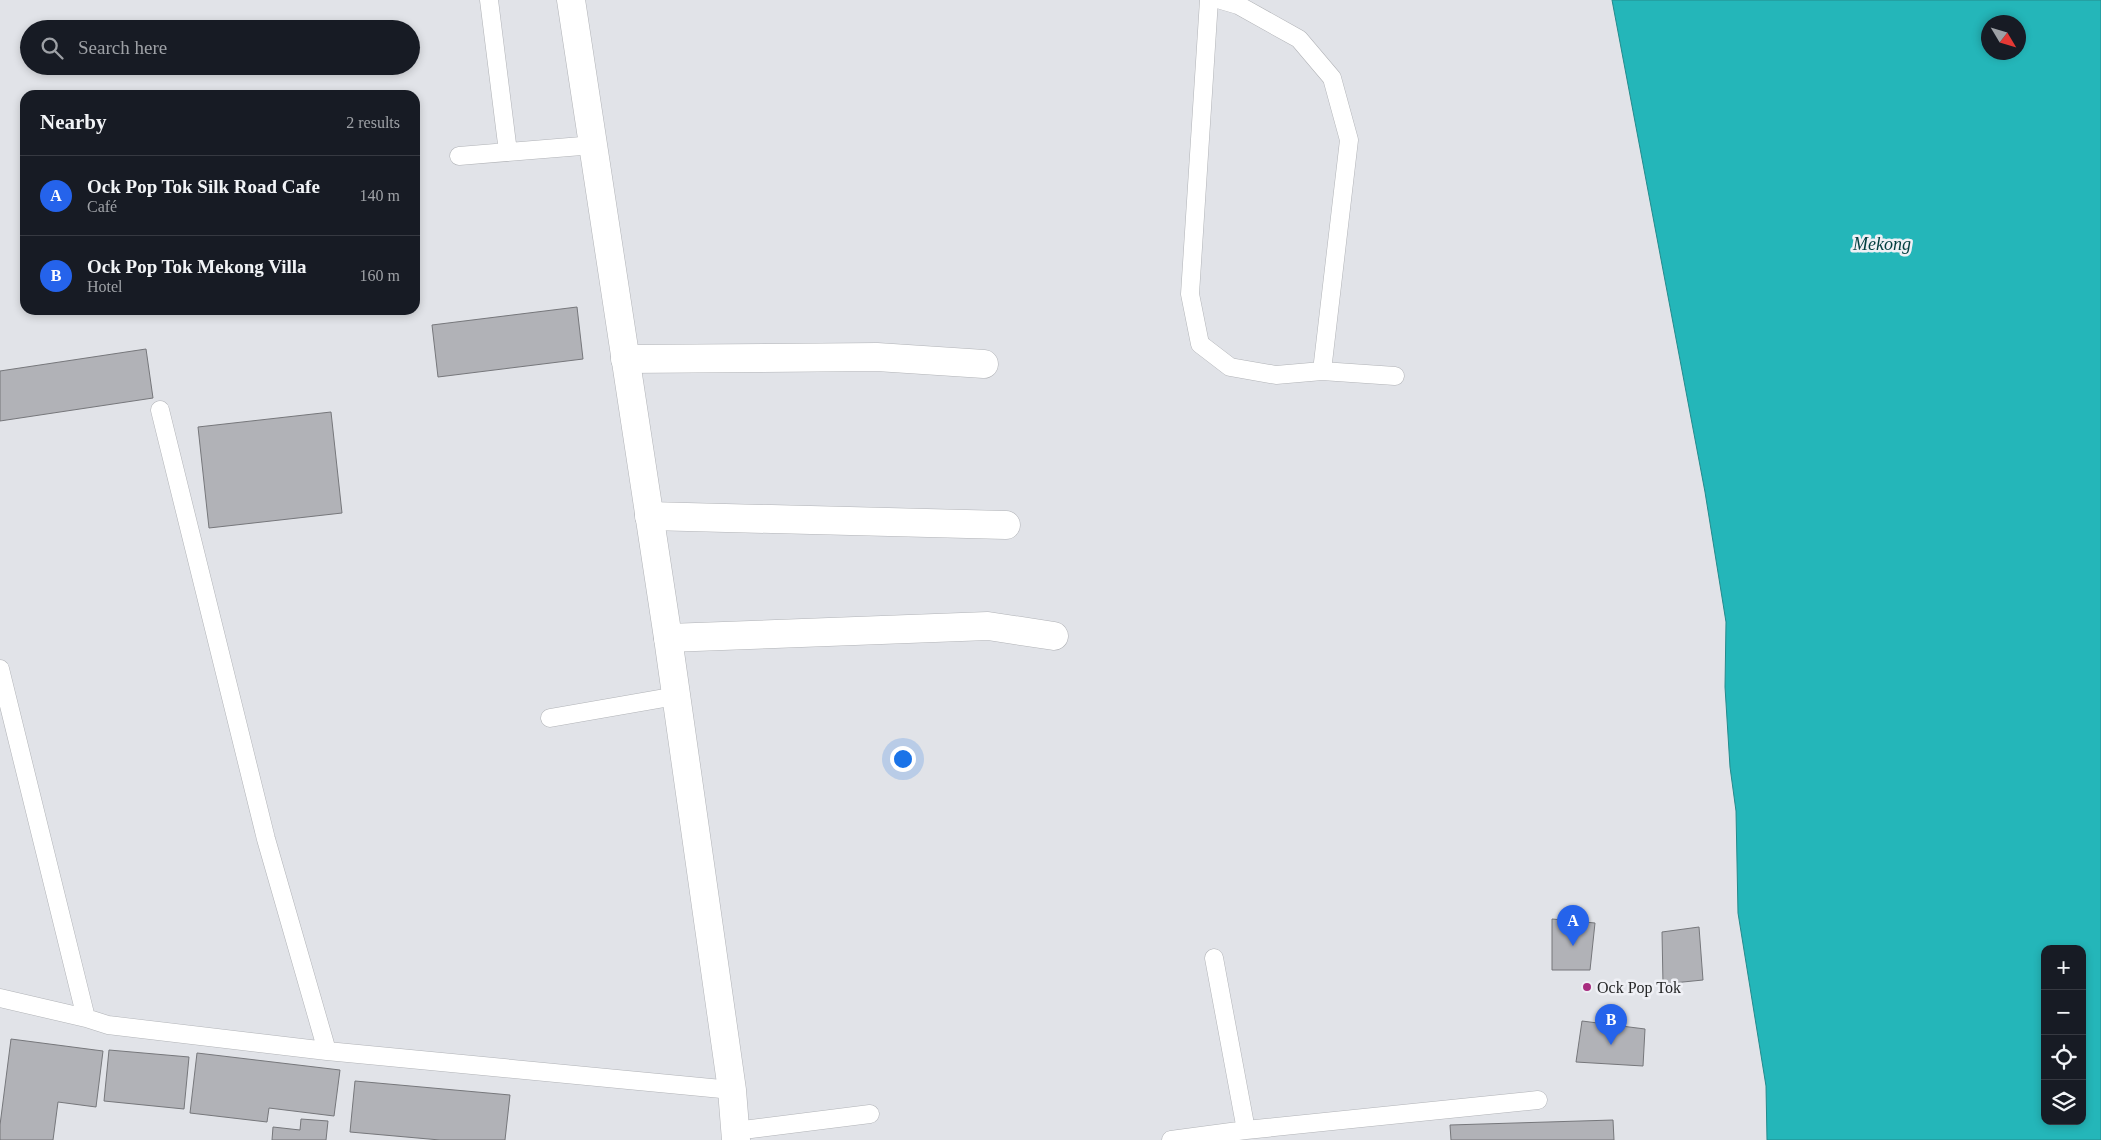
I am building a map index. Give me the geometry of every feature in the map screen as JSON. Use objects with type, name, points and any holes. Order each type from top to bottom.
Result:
[{"type":"main road","points":[[571,0],[668,638],[732,1090],[736,1135]]},
{"type":"main road","points":[[625,360],[878,357],[984,364]]},
{"type":"main road","points":[[649,516],[1006,525]]},
{"type":"main road","points":[[668,638],[988,626],[1054,636]]},
{"type":"lane","points":[[489,0],[508,152]]},
{"type":"lane","points":[[1209,0],[1190,294],[1200,344],[1230,367],[1276,375],[1322,371],[1395,376]]},
{"type":"lane","points":[[1221,0],[1238,5],[1299,39],[1332,78],[1349,140],[1322,371]]},
{"type":"lane","points":[[459,156],[594,145]]},
{"type":"lane","points":[[160,410],[266,839],[327,1051]]},
{"type":"lane","points":[[0,669],[86,1018]]},
{"type":"lane","points":[[550,718],[676,696]]},
{"type":"lane","points":[[1214,958],[1246,1130]]},
{"type":"lane","points":[[0,998],[108,1025],[327,1051],[732,1090]]},
{"type":"lane","points":[[1171,1140],[1246,1130],[1538,1100]]},
{"type":"lane","points":[[736,1135],[870,1114]]},
{"type":"water","name":"Mekong","points":[[1612,0],[2101,0],[2101,1140],[1767,1140],[1766,1086],[1738,913],[1736,811],[1730,767],[1725,687],[1726,622],[1705,492]]},
{"type":"building","points":[[577,307],[583,359],[438,377],[432,325]]},
{"type":"building","points":[[146,349],[153,398],[0,421],[0,371]]},
{"type":"building","points":[[331,412],[342,513],[209,528],[198,427]]},
{"type":"building","points":[[1552,919],[1595,923],[1590,970],[1552,970]]},
{"type":"building","points":[[1699,927],[1703,980],[1663,984],[1662,932]]},
{"type":"building","points":[[1582,1021],[1645,1029],[1643,1066],[1576,1062]]},
{"type":"building","points":[[11,1039],[103,1051],[96,1107],[58,1102],[53,1140],[0,1140],[0,1125]]},
{"type":"building","points":[[109,1050],[189,1057],[184,1109],[104,1101]]},
{"type":"building","points":[[197,1053],[340,1070],[334,1116],[269,1108],[267,1122],[190,1113]]},
{"type":"building","points":[[355,1081],[510,1095],[505,1140],[440,1140],[350,1132]]},
{"type":"building","points":[[301,1119],[328,1121],[326,1140],[272,1140],[273,1127],[300,1130]]},
{"type":"building","points":[[1613,1120],[1614,1140],[1451,1140],[1450,1125]]},
{"type":"place","name":"Ock Pop Tok Silk Road Cafe","points":[[1573,946]]},
{"type":"place","name":"Ock Pop Tok","points":[[1587,987]]},
{"type":"place","name":"Ock Pop Tok Mekong Villa","points":[[1611,1045]]}]
